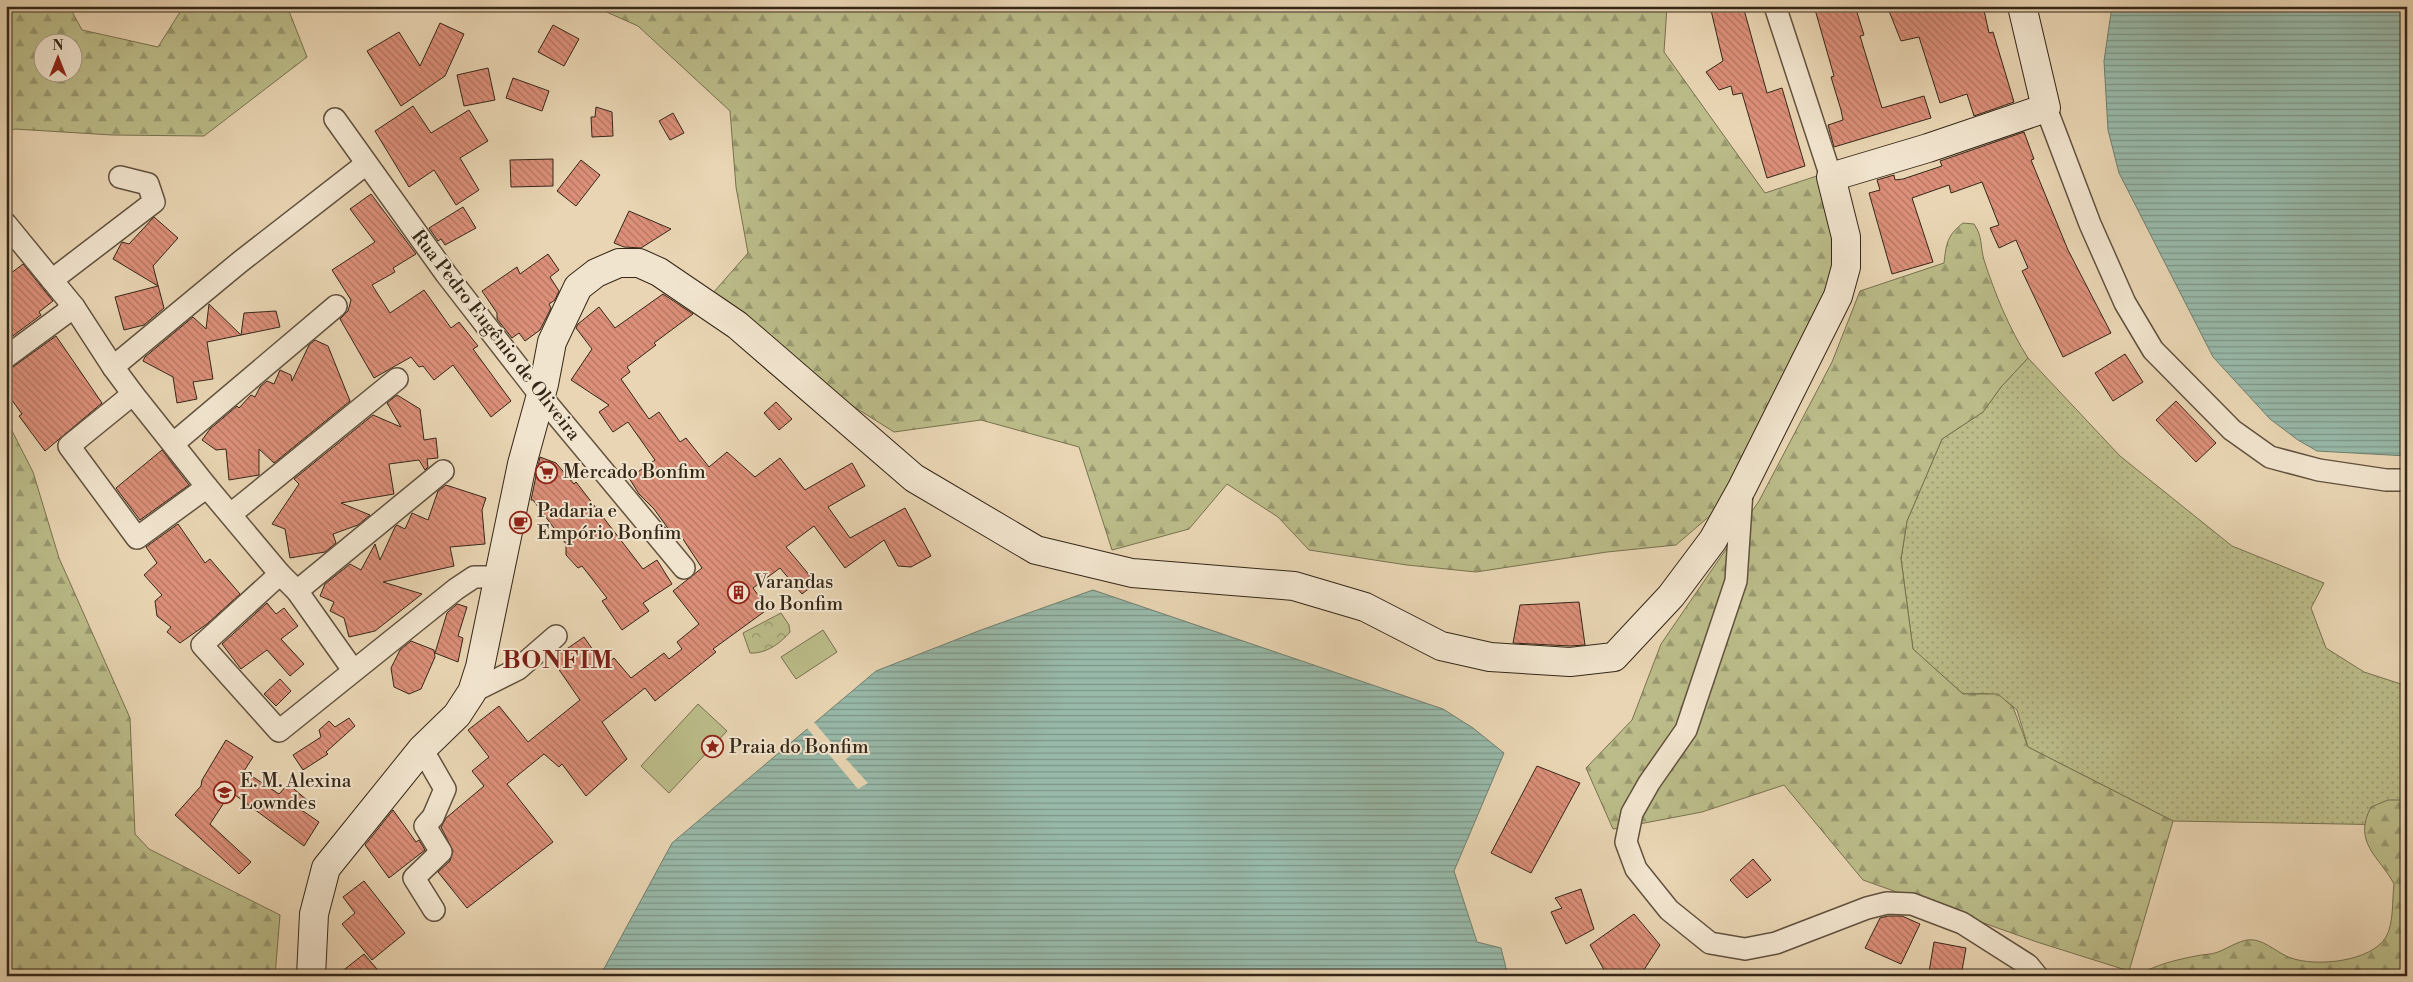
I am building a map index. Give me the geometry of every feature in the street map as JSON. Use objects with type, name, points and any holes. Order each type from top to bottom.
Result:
[{"type":"main road","points":[[311,976],[314,914],[326,868],[422,749],[457,715],[472,692],[480,667],[522,464],[552,342],[578,288],[596,273],[619,263],[639,263],[659,272],[736,325],[914,478],[1036,550],[1132,572],[1294,586],[1364,607],[1441,646],[1490,657],[1570,662],[1614,656],[1671,596],[1713,540],[1742,488],[1838,296],[1846,267],[1846,236],[1831,177],[1928,148],[2046,108],[2022,6]]},
{"type":"street","points":[[1775,6],[1831,177]]},
{"type":"street","points":[[2046,108],[2090,224],[2125,303],[2152,350],[2232,430],[2270,456],[2319,470],[2386,480],[2407,480]]},
{"type":"street","name":"Rua Pedro Eugênio de Oliveira","points":[[335,120],[446,274],[540,395],[684,568]]},
{"type":"street","points":[[113,367],[240,262],[366,164]]},
{"type":"street","points":[[52,280],[154,202],[148,184],[120,177]]},
{"type":"street","points":[[6,224],[74,307],[133,394],[174,443],[207,487],[280,574],[297,591],[353,670]]},
{"type":"street","points":[[174,443],[336,306]]},
{"type":"street","points":[[6,356],[74,307]]},
{"type":"street","points":[[230,514],[397,379]]},
{"type":"street","points":[[133,394],[69,446],[136,538],[207,487]]},
{"type":"street","points":[[297,591],[443,471]]},
{"type":"street","points":[[1742,488],[1736,581],[1686,730],[1649,783],[1632,813],[1626,842],[1636,869],[1669,910],[1710,943],[1745,950],[1776,943],[1867,908],[1887,903],[1912,904],[1962,923],[2028,965],[2036,976]]},
{"type":"street","points":[[280,574],[202,645],[279,731],[353,670],[462,585],[474,577],[499,577]]},
{"type":"street","points":[[472,692],[518,669],[556,636]]},
{"type":"street","points":[[422,749],[445,789],[432,817],[425,826],[441,852],[414,878],[434,910]]},
{"type":"green space","points":[[6,6],[69,6],[82,30],[158,47],[180,12],[179,6],[287,6],[307,57],[204,136],[112,135],[15,129],[6,132]]},
{"type":"green space","points":[[593,6],[1667,6],[1664,52],[1765,193],[1829,172],[1846,267],[1742,488],[1676,545],[1607,552],[1476,572],[1407,565],[1309,550],[1278,517],[1227,484],[1189,529],[1112,550],[1079,447],[981,420],[894,432],[699,309],[748,253],[736,187],[730,111],[638,26]]},
{"type":"green space","points":[[1963,223],[1974,224],[1977,229],[1984,260],[1998,298],[2028,358],[2001,387],[1983,412],[1942,439],[1907,521],[1901,559],[1913,649],[1963,694],[1998,694],[2013,707],[2028,747],[2173,821],[2129,971],[2037,942],[1863,880],[1784,785],[1702,812],[1613,829],[1586,768],[1632,720],[1661,644],[1759,501],[1832,362],[1860,291],[1944,263],[1950,236]]},
{"type":"green space","points":[[2028,358],[2120,456],[2232,546],[2324,583],[2311,608],[2326,648],[2364,672],[2407,686],[2407,823],[2398,825],[2173,821],[2028,747],[2017,710],[2010,704],[1993,694],[1963,694],[1913,649],[1901,559],[1907,521],[1942,439],[1983,412],[2001,387]]},
{"type":"green space","points":[[6,419],[33,472],[59,558],[130,718],[135,834],[149,849],[280,915],[275,976],[6,976]]},
{"type":"green space","points":[[781,613],[789,625],[790,632],[772,647],[761,652],[750,653],[743,633]]},
{"type":"green space","points":[[823,630],[837,652],[796,679],[781,657]]},
{"type":"green space","points":[[698,704],[727,731],[669,793],[641,766]]},
{"type":"green space","points":[[2388,800],[2407,800],[2407,976],[2146,976],[2148,970],[2160,965],[2184,958],[2215,953],[2249,940],[2264,943],[2291,958],[2314,962],[2328,962],[2356,957],[2379,945],[2389,931],[2394,884],[2370,849],[2366,840],[2365,830],[2366,820],[2371,807]]},
{"type":"shaded area","points":[[2112,6],[2407,6],[2407,456],[2317,451],[2298,440],[2270,419],[2213,357],[2119,173],[2108,130],[2104,61]]},
{"type":"shaded area","points":[[1093,590],[1443,709],[1473,728],[1504,753],[1454,871],[1477,942],[1501,948],[1508,976],[600,976],[672,843],[876,671],[981,630]]},
{"type":"pier","points":[[813,721],[836,748],[844,742],[854,753],[846,759],[868,783],[858,789],[806,727]]},
{"type":"building","points":[[1710,6],[1743,6],[1767,93],[1782,88],[1805,166],[1767,178],[1742,93],[1733,95],[1731,86],[1719,90],[1706,72],[1723,61]]},
{"type":"building","points":[[1814,6],[1855,6],[1864,35],[1860,36],[1882,108],[1924,96],[1931,118],[1834,147],[1828,125],[1843,120],[1831,77],[1834,76]]},
{"type":"building","points":[[1887,6],[1983,6],[1989,33],[1993,32],[2014,102],[1974,116],[1967,94],[1940,103],[1919,37],[1901,41]]},
{"type":"building","points":[[440,23],[464,34],[445,76],[401,106],[367,51],[399,32],[420,66]]},
{"type":"building","points":[[553,25],[579,39],[564,66],[538,52]]},
{"type":"building","points":[[488,68],[495,100],[464,106],[457,75]]},
{"type":"building","points":[[513,78],[549,91],[542,111],[506,98]]},
{"type":"building","points":[[413,106],[431,133],[469,110],[488,141],[460,158],[479,190],[456,205],[434,170],[409,187],[375,131]]},
{"type":"building","points":[[596,107],[612,112],[613,136],[592,137],[591,117],[595,117]]},
{"type":"building","points":[[673,113],[684,133],[670,140],[659,121]]},
{"type":"building","points":[[2024,132],[2034,159],[2031,160],[2068,250],[2111,333],[2063,357],[2022,271],[2028,268],[2016,240],[1999,248],[1990,228],[1999,225],[1982,182],[1951,193],[1949,185],[1912,198],[1933,262],[1892,274],[1869,193],[1880,190],[1877,180],[1894,175],[1895,180],[1903,179],[1942,166],[1940,161]]},
{"type":"building","points":[[553,159],[553,186],[511,187],[510,160]]},
{"type":"building","points":[[581,160],[600,175],[576,206],[557,191]]},
{"type":"building","points":[[371,194],[416,254],[393,268],[395,272],[372,285],[390,313],[424,290],[451,328],[459,322],[478,346],[473,349],[511,401],[491,417],[453,365],[434,380],[423,366],[419,367],[411,357],[374,378],[340,319],[348,311],[351,300],[332,270],[375,242],[350,209]]},
{"type":"building","points":[[463,207],[476,228],[445,245],[441,239],[438,241],[429,228]]},
{"type":"building","points":[[629,211],[671,229],[641,248],[624,247],[614,243]]},
{"type":"building","points":[[154,217],[178,238],[153,266],[164,308],[144,325],[124,330],[115,297],[158,286],[113,259],[122,242],[129,244]]},
{"type":"building","points":[[548,254],[559,270],[550,277],[559,291],[555,300],[549,304],[551,308],[540,330],[525,341],[519,333],[512,338],[497,319],[497,313],[482,291],[517,267],[520,274]]},
{"type":"building","points":[[23,264],[53,301],[39,312],[41,315],[10,338],[6,333],[6,277]]},
{"type":"building","points":[[663,294],[693,314],[654,343],[656,345],[627,367],[630,372],[621,379],[649,419],[659,412],[680,442],[686,438],[709,467],[727,452],[755,477],[780,458],[805,490],[852,463],[865,486],[828,507],[850,538],[905,508],[931,556],[911,567],[898,566],[884,540],[845,568],[814,526],[786,547],[816,583],[802,594],[780,568],[753,588],[768,609],[713,649],[716,652],[655,701],[645,688],[602,722],[627,759],[586,796],[562,764],[559,767],[544,754],[507,784],[553,842],[467,908],[438,872],[450,861],[453,851],[441,827],[446,818],[484,786],[472,771],[489,757],[468,730],[499,706],[528,742],[580,700],[553,661],[556,659],[555,657],[584,637],[604,666],[614,658],[631,678],[664,653],[669,659],[682,649],[677,642],[699,624],[673,591],[702,568],[677,530],[672,534],[654,509],[639,494],[629,478],[655,460],[628,422],[613,432],[599,412],[609,405],[571,380],[592,349],[576,328],[578,324],[599,307],[615,328]]},
{"type":"building","points":[[209,304],[241,335],[244,313],[276,311],[280,327],[207,342],[213,379],[193,382],[197,399],[177,403],[173,377],[143,361],[145,357],[193,317],[206,329]]},
{"type":"building","points":[[56,336],[102,403],[45,451],[19,416],[22,414],[6,392],[6,369],[13,367]]},
{"type":"building","points":[[315,340],[328,346],[350,401],[274,463],[259,449],[259,475],[229,480],[226,449],[216,450],[202,440],[210,429],[237,406],[239,408],[251,395],[255,397],[260,387],[267,381],[274,384],[280,370],[291,375],[292,381],[309,345]]},
{"type":"building","points":[[2125,354],[2143,382],[2113,401],[2095,373]]},
{"type":"building","points":[[397,395],[420,409],[424,440],[436,438],[438,458],[427,459],[428,467],[425,470],[419,460],[389,464],[394,494],[341,503],[370,515],[358,525],[333,534],[336,543],[325,552],[290,558],[285,529],[272,524],[299,484],[294,479],[373,415],[401,427],[387,403]]},
{"type":"building","points":[[2176,401],[2216,443],[2196,462],[2156,420]]},
{"type":"building","points":[[776,402],[792,419],[779,430],[764,413]]},
{"type":"building","points":[[162,450],[189,485],[140,520],[116,488]]},
{"type":"building","points":[[540,457],[556,463],[574,484],[576,482],[643,569],[657,560],[672,584],[643,603],[649,611],[622,630],[602,601],[607,598],[582,566],[578,568],[566,555],[566,544],[533,500],[531,500]]},
{"type":"building","points":[[446,485],[486,498],[482,510],[485,544],[450,547],[454,566],[383,582],[422,594],[375,631],[349,637],[344,618],[330,611],[334,602],[320,596],[325,584],[350,564],[361,570],[375,544],[380,560],[395,527],[397,525],[405,529],[412,513],[428,520],[438,491]]},
{"type":"building","points":[[178,524],[205,563],[210,559],[240,594],[207,624],[180,643],[167,632],[171,627],[157,616],[155,601],[162,595],[144,575],[157,563],[146,547]]},
{"type":"building","points":[[1579,602],[1585,645],[1513,643],[1520,605]]},
{"type":"building","points":[[267,603],[276,614],[284,608],[298,626],[281,639],[304,664],[290,676],[267,650],[241,669],[222,644]]},
{"type":"building","points":[[457,604],[467,607],[458,636],[463,638],[458,662],[435,653],[447,613]]},
{"type":"building","points":[[411,641],[434,650],[435,657],[421,689],[409,694],[394,687],[391,668],[400,650]]},
{"type":"building","points":[[280,679],[291,691],[276,706],[264,694]]},
{"type":"building","points":[[349,718],[355,726],[326,752],[328,754],[303,770],[293,755],[321,737],[319,730],[329,721],[335,727]]},
{"type":"building","name":"E. M. Alexina Lowndes","points":[[226,740],[253,757],[244,771],[279,794],[288,784],[307,800],[300,809],[319,822],[304,846],[231,792],[210,824],[251,862],[239,874],[175,815],[201,786],[202,780]]},
{"type":"building","points":[[1537,766],[1580,783],[1531,873],[1491,853]]},
{"type":"building","points":[[393,810],[416,842],[419,840],[425,850],[389,878],[365,845]]},
{"type":"building","points":[[1753,859],[1771,880],[1747,898],[1730,880]]},
{"type":"building","points":[[364,881],[405,933],[372,960],[342,924],[355,913],[343,897]]},
{"type":"building","points":[[1581,889],[1594,929],[1566,944],[1551,912],[1562,908],[1555,898]]},
{"type":"building","points":[[1634,914],[1660,945],[1640,976],[1607,975],[1590,945]]},
{"type":"building","points":[[1902,916],[1920,924],[1901,964],[1865,948],[1880,918]]},
{"type":"building","points":[[1934,942],[1966,948],[1961,976],[1929,972]]},
{"type":"building","points":[[364,954],[383,976],[336,976]]},
{"type":"place","name":"Mercado Bonfim","points":[[547,472]]},
{"type":"place","name":"Padaria e Empório Bonfim","points":[[521,522]]},
{"type":"place","name":"Varandas do Bonfim","points":[[738,593]]},
{"type":"place","name":"Praia do Bonfim","points":[[713,747]]},
{"type":"place","name":"E. M. Alexina Lowndes","points":[[224,792]]},
{"type":"district","name":"BONFIM","points":[[558,661]]}]
